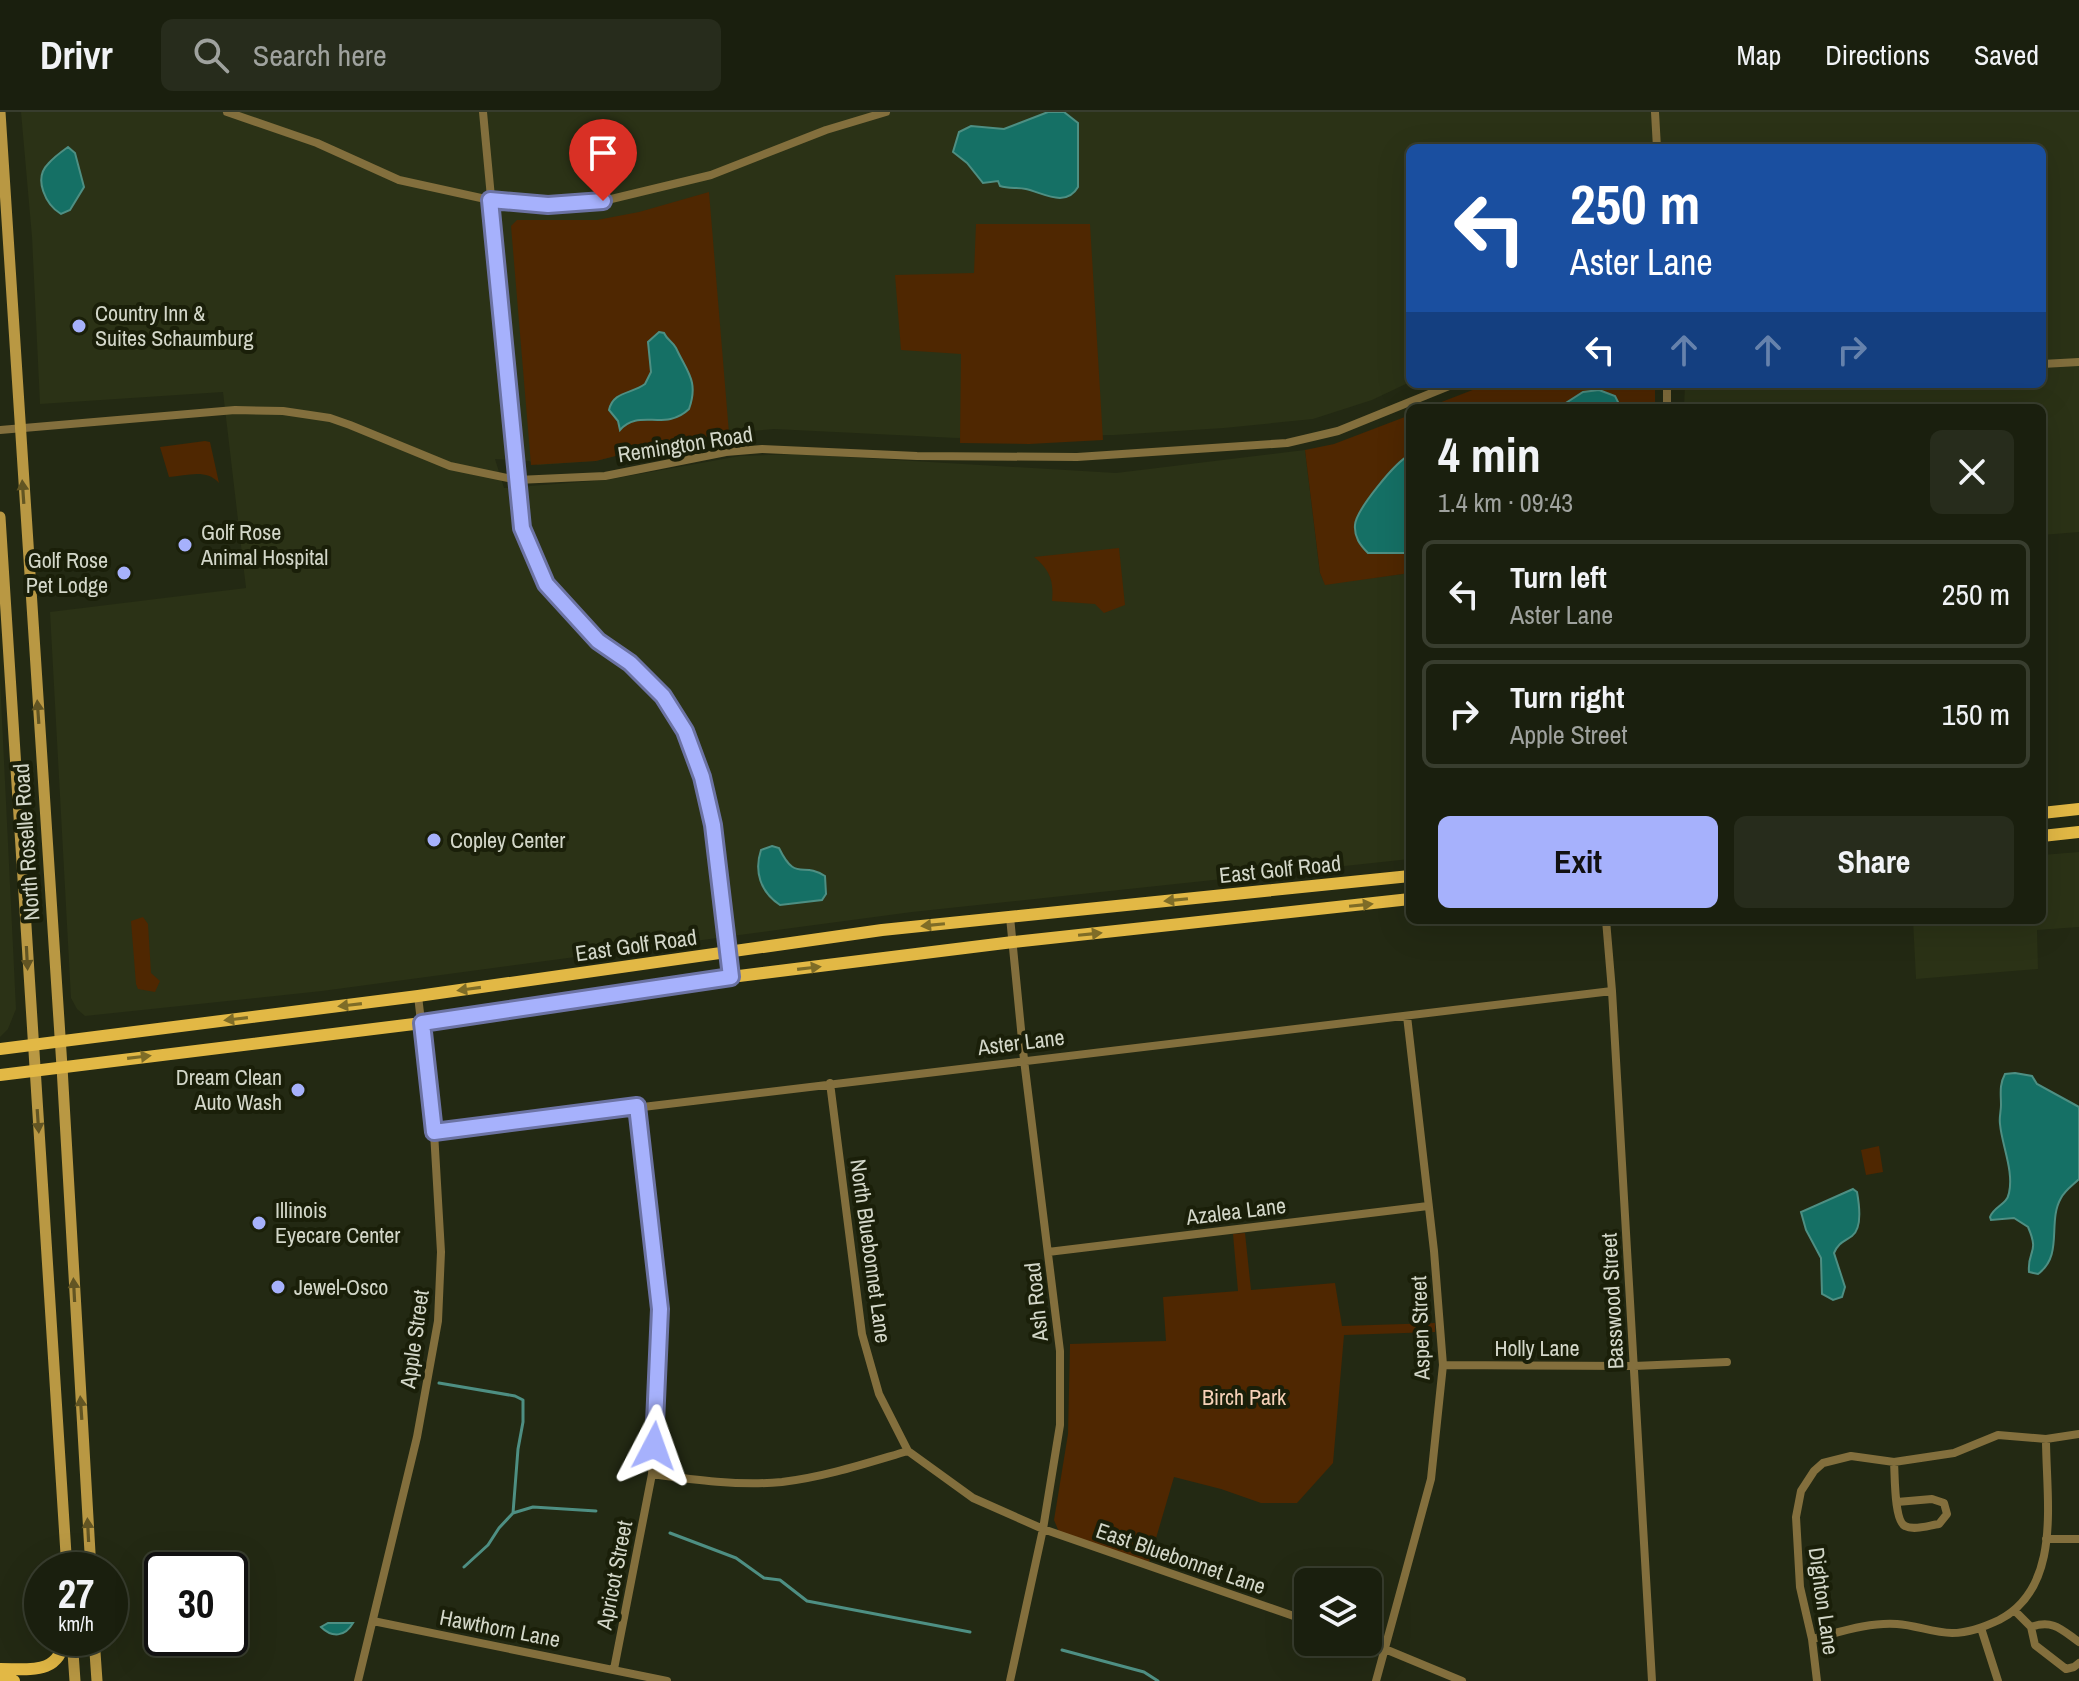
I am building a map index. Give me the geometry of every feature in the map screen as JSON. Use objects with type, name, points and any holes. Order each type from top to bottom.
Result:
[{"type":"main road","name":"North Roselle Road","points":[[0,112],[90,1552]]},
{"type":"main road","name":"North Roselle Road","points":[[0,517],[66,1552]]},
{"type":"main road","points":[[2046,813],[2079,809]]},
{"type":"main road","points":[[2046,836],[2079,832]]},
{"type":"main road","name":"East Golf Road","points":[[0,1049],[418,996],[882,930],[1406,876]]},
{"type":"main road","name":"East Golf Road","points":[[0,1075],[422,1023],[731,977],[1013,942],[1406,899]]},
{"type":"main road","points":[[0,1669],[47,1667],[61,1656]]},
{"type":"main road","points":[[73,1656],[75,1681]]},
{"type":"main road","points":[[95,1656],[97,1681]]},
{"type":"main road","points":[[0,1677],[14,1681]]},
{"type":"street","points":[[227,112],[317,143],[399,180],[490,200],[548,205],[603,201],[711,175],[826,130],[886,112]]},
{"type":"street","points":[[483,112],[522,528],[546,584],[598,641],[630,663],[663,696],[685,731],[702,777],[713,825],[731,977]]},
{"type":"street","points":[[1655,112],[1657,144]]},
{"type":"street","points":[[2046,364],[2079,362]]},
{"type":"street","name":"Remington Road","points":[[0,430],[235,410],[283,411],[330,418],[450,466],[517,480],[605,476],[726,452],[762,449],[917,456],[1077,457],[1287,443],[1338,431],[1444,388]]},
{"type":"street","name":"Ash Road","points":[[1010,917],[1024,1060],[1060,1351],[1060,1425],[1043,1529],[1010,1681]]},
{"type":"street","name":"Basswood Street","points":[[1606,924],[1652,1681]]},
{"type":"street","name":"Aster Lane","points":[[434,1132],[1612,991]]},
{"type":"street","name":"Apple Street","points":[[358,1681],[417,1437],[438,1321],[441,1252],[434,1132],[418,996]]},
{"type":"street","name":"Aspen Street","points":[[1376,1681],[1431,1479],[1443,1365],[1407,1016]]},
{"type":"street","name":"North Bluebonnet Lane","points":[[830,1083],[862,1334],[879,1394],[908,1451],[973,1498],[1043,1529]]},
{"type":"street","name":"Apricot Street","points":[[614,1669],[652,1474],[659,1361],[660,1309],[637,1106]]},
{"type":"street","name":"Azalea Lane","points":[[1048,1252],[1428,1206]]},
{"type":"street","name":"Holly Lane","points":[[1443,1365],[1634,1366],[1727,1362]]},
{"type":"street","name":"Dighton Lane","points":[[1817,1681],[1812,1639],[1800,1587],[1796,1504],[1806,1481],[1823,1463],[1835,1459],[1870,1457],[1894,1462],[1954,1453],[1998,1435],[2046,1439],[2079,1434]]},
{"type":"street","points":[[1812,1639],[1880,1623],[1946,1633],[1981,1628],[2015,1611],[2037,1580],[2045,1556],[2046,1439]]},
{"type":"street","points":[[652,1474],[717,1482],[781,1482],[845,1469],[908,1451]]},
{"type":"street","points":[[1894,1462],[1897,1502],[1899,1521],[1904,1526],[1939,1524],[1947,1514],[1944,1503],[1938,1499],[1897,1502]]},
{"type":"street","name":"East Bluebonnet Lane","points":[[1043,1529],[1294,1616]]},
{"type":"street","points":[[2046,1539],[2079,1539]]},
{"type":"street","points":[[2015,1611],[2031,1627],[2033,1640],[2039,1648],[2066,1669],[2079,1663]]},
{"type":"street","name":"Hawthorn Lane","points":[[373,1621],[667,1681]]},
{"type":"street","points":[[2031,1627],[2045,1623],[2052,1625],[2079,1642]]},
{"type":"street","points":[[1981,1628],[1998,1681]]},
{"type":"street","points":[[1382,1647],[1462,1681]]},
{"type":"shaded area","points":[[21,112],[2079,112],[2079,532],[2046,535],[2046,404],[1684,404],[1685,388],[2046,388],[2046,144],[1406,144],[1406,384],[1372,400],[1313,419],[1224,428],[1114,435],[957,438],[774,429],[654,446],[596,461],[538,465],[529,461],[495,459],[504,488],[606,480],[740,456],[795,454],[1116,473],[1305,450],[1320,573],[1325,584],[1406,574],[1406,859],[912,912],[322,991],[85,1016],[71,998],[50,612],[246,588],[223,392],[40,404],[32,237]]},
{"type":"shaded area","points":[[0,678],[16,1009],[8,1029],[0,1037]]},
{"type":"shaded area","points":[[2079,852],[2079,927],[2037,930],[2038,969],[1916,979],[1913,924],[2046,924],[2046,855]]},
{"type":"green space","points":[[709,192],[729,433],[654,446],[596,461],[531,465],[511,226],[517,220],[597,220],[639,212]]},
{"type":"green space","points":[[976,224],[1090,224],[1103,440],[1029,444],[960,443],[961,354],[901,350],[895,275],[974,273]]},
{"type":"green space","points":[[1478,388],[1655,388],[1655,404],[1436,404]]},
{"type":"green space","points":[[1406,417],[1406,574],[1325,585],[1320,573],[1305,450],[1334,444]]},
{"type":"green space","points":[[210,442],[219,483],[202,474],[169,477],[160,447]]},
{"type":"green space","points":[[1119,548],[1125,605],[1104,613],[1095,604],[1052,601],[1050,576],[1034,557]]},
{"type":"green space","points":[[143,917],[148,924],[151,973],[160,981],[155,992],[138,989],[136,984],[131,921]]},
{"type":"green space","points":[[1879,1146],[1883,1172],[1866,1175],[1861,1150]]},
{"type":"green space","name":"Birch Park","points":[[1245,1233],[1251,1290],[1335,1283],[1342,1326],[1435,1323],[1435,1332],[1344,1335],[1333,1463],[1297,1503],[1261,1503],[1174,1477],[1149,1562],[1059,1532],[1054,1520],[1068,1434],[1070,1344],[1166,1341],[1163,1297],[1238,1291],[1233,1234]]},
{"type":"water","points":[[1048,112],[1064,112],[1078,123],[1078,187],[1067,197],[1003,187],[998,181],[983,183],[967,163],[953,152],[959,132],[971,126],[1004,129]]},
{"type":"water","points":[[68,147],[75,153],[84,187],[70,210],[61,214],[46,198],[42,177],[48,164]]},
{"type":"water","points":[[659,332],[664,333],[675,346],[690,377],[693,391],[689,409],[671,419],[635,421],[620,430],[618,421],[609,410],[611,404],[619,396],[645,384],[651,372],[648,342]]},
{"type":"water","points":[[1599,390],[1615,396],[1619,404],[1564,404],[1583,392]]},
{"type":"water","points":[[1406,458],[1406,553],[1368,553],[1357,537],[1357,518],[1378,487]]},
{"type":"water","points":[[772,846],[779,848],[795,868],[825,876],[826,894],[822,900],[780,905],[773,900],[763,887],[758,866],[761,850]]},
{"type":"water","points":[[2005,1074],[2032,1076],[2037,1084],[2079,1107],[2079,1179],[2067,1190],[2057,1207],[2051,1257],[2038,1274],[2029,1272],[2033,1247],[2028,1227],[2014,1218],[1991,1220],[1990,1217],[2009,1193],[2009,1167],[2000,1121],[2001,1090]]},
{"type":"water","points":[[1853,1189],[1857,1192],[1858,1227],[1834,1253],[1845,1287],[1842,1297],[1833,1300],[1822,1294],[1821,1258],[1806,1230],[1801,1212]]},
{"type":"water","points":[[328,1623],[353,1623],[338,1634],[321,1627]]},
{"type":"waterway","points":[[439,1383],[523,1400],[513,1513]]},
{"type":"waterway","points":[[513,1513],[533,1507],[596,1511]]},
{"type":"waterway","points":[[464,1567],[488,1545],[513,1513]]},
{"type":"waterway","points":[[670,1533],[736,1558],[764,1578],[780,1580],[807,1601],[970,1632]]},
{"type":"waterway","points":[[1062,1650],[1144,1672],[1158,1681]]},
{"type":"place","name":"Country Inn & Suites Schaumburg","points":[[79,326]]},
{"type":"place","name":"Golf Rose Animal Hospital","points":[[185,545]]},
{"type":"place","name":"Golf Rose Pet Lodge","points":[[124,573]]},
{"type":"place","name":"Copley Center","points":[[434,840]]},
{"type":"place","name":"Dream Clean Auto Wash","points":[[298,1090]]},
{"type":"place","name":"Illinois Eyecare Center","points":[[259,1223]]},
{"type":"place","name":"Jewel-Osco","points":[[278,1287]]},
{"type":"route","points":[[603,201],[548,205],[490,200],[522,528],[546,584],[598,641],[630,663],[663,696],[685,731],[702,777],[713,825],[731,977],[422,1023],[434,1132],[637,1106],[660,1309],[654,1446]]}]
